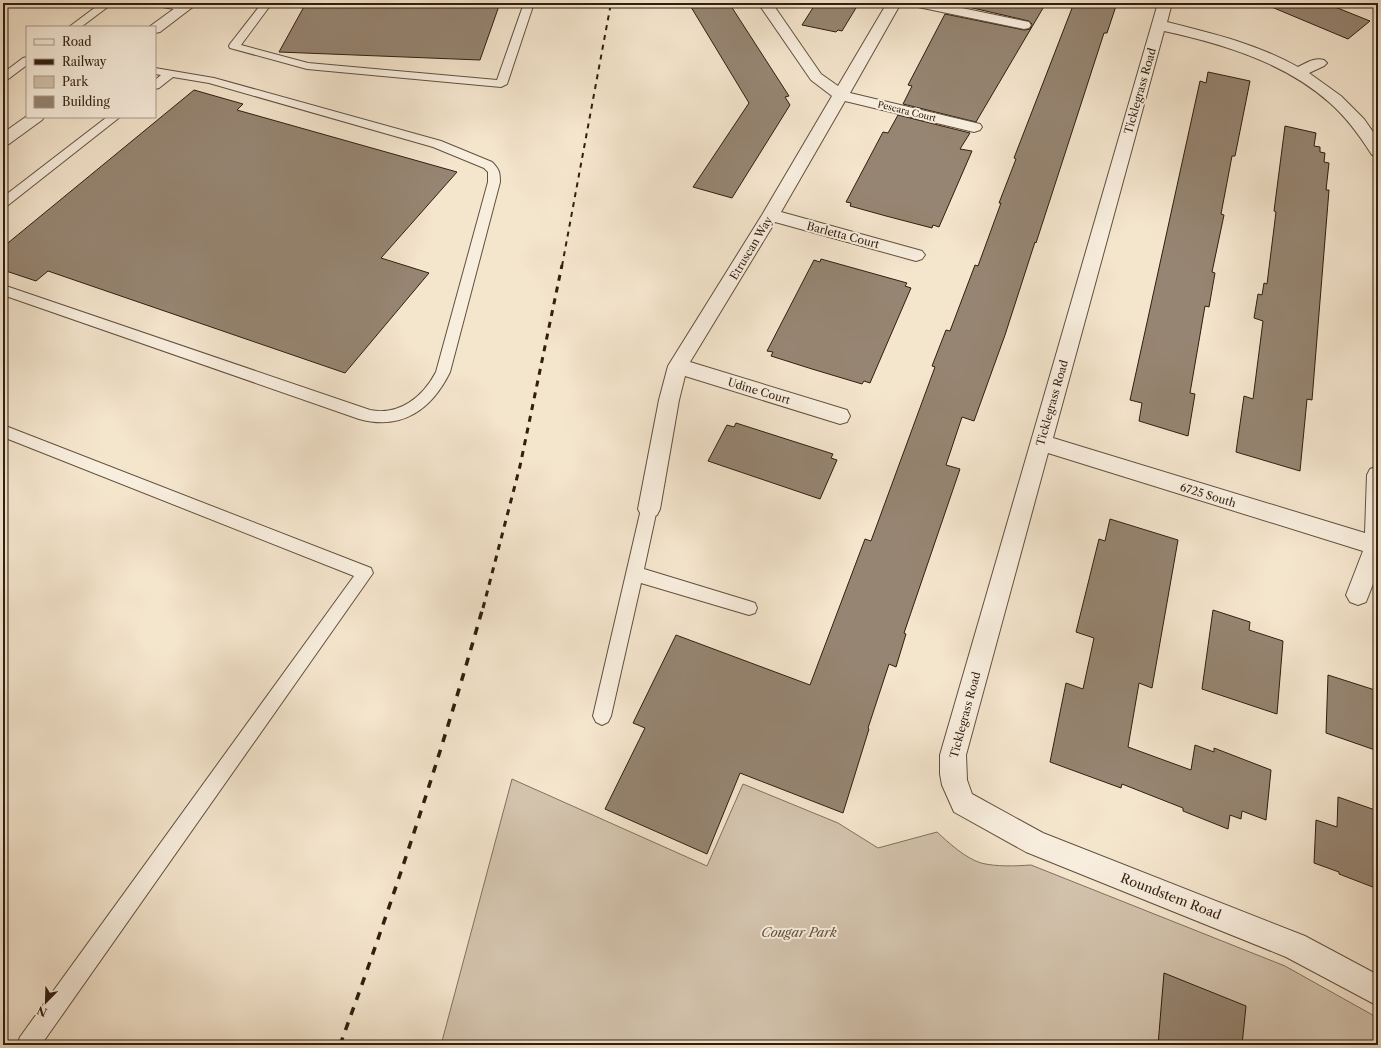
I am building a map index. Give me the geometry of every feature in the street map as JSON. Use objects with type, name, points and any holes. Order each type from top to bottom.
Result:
[{"type":"street","points":[[765,3],[816,77],[840,94]]},
{"type":"street","name":"Etruscan Way","points":[[649,508],[668,400],[678,366],[771,215],[894,3]]},
{"type":"street","points":[[918,3],[1024,25]]},
{"type":"street","name":"Ticklegrass Road","points":[[963,803],[956,792],[953,779],[953,754],[1165,3]]},
{"type":"street","points":[[156,28],[188,5]]},
{"type":"street","points":[[1159,24],[1232,43],[1298,72],[1345,108],[1359,122],[1378,151]]},
{"type":"street","points":[[1298,72],[1319,63]]},
{"type":"street","name":"Pescara Court","points":[[840,94],[974,127]]},
{"type":"street","points":[[6,136],[34,118]]},
{"type":"street","name":"Barletta Court","points":[[771,215],[916,255]]},
{"type":"street","name":"Udine Court","points":[[678,366],[840,416]]},
{"type":"street","name":"6725 South","points":[[1041,443],[1376,546]]},
{"type":"street","points":[[1358,594],[1376,546],[1378,475]]},
{"type":"street","name":"Roundstem Road","points":[[963,803],[1035,843],[1295,946],[1378,991]]},
{"type":"lane","points":[[75,26],[108,3]]},
{"type":"lane","points":[[157,3],[188,5]]},
{"type":"lane","points":[[267,3],[234,46],[307,66],[501,84],[529,3]]},
{"type":"lane","points":[[3,78],[26,61]]},
{"type":"lane","points":[[3,290],[354,412],[375,417],[394,416],[408,412],[421,403],[438,385],[443,372],[494,182],[494,171],[488,166],[437,144],[210,80],[156,71]]},
{"type":"lane","points":[[156,85],[170,74]]},
{"type":"lane","points":[[3,203],[113,118]]},
{"type":"lane","points":[[3,431],[365,573],[28,1045]]},
{"type":"lane","points":[[602,716],[649,508]]},
{"type":"lane","points":[[635,574],[749,608]]},
{"type":"green space","name":"Cougar Park","points":[[512,779],[707,866],[743,784],[838,823],[878,848],[937,832],[963,854],[975,861],[1000,866],[1031,865],[1285,966],[1378,1018],[1378,1045],[441,1045]]},
{"type":"building","points":[[306,3],[500,3],[480,60],[279,52]]},
{"type":"building","points":[[714,3],[729,3],[789,96],[785,97],[790,105],[732,198],[693,187],[749,103],[691,7]]},
{"type":"building","points":[[816,3],[859,3],[842,31],[838,30],[836,32],[802,25]]},
{"type":"building","points":[[951,3],[1046,3],[976,122],[903,104],[912,86],[908,85],[945,14],[1024,30],[1030,29],[1032,24],[1029,21]]},
{"type":"building","points":[[1074,3],[1117,3],[1107,33],[1104,33],[1036,243],[1035,242],[1005,335],[974,421],[962,417],[946,465],[960,469],[904,633],[906,634],[896,667],[889,664],[843,813],[740,773],[707,854],[605,809],[645,728],[633,723],[676,635],[810,685],[865,539],[871,541],[935,367],[932,366],[946,330],[950,331],[975,265],[978,266],[1001,203],[999,203],[1016,159],[1014,158]]},
{"type":"building","points":[[1262,3],[1325,3],[1370,21],[1348,39]]},
{"type":"building","points":[[1208,72],[1250,81],[1235,156],[1232,156],[1221,214],[1224,215],[1212,272],[1215,273],[1209,307],[1205,306],[1190,393],[1195,394],[1188,436],[1139,421],[1142,403],[1130,400],[1200,81],[1206,83]]},
{"type":"building","points":[[194,90],[243,104],[237,110],[457,172],[381,258],[429,273],[345,373],[48,271],[36,281],[3,270],[3,247]]},
{"type":"building","points":[[898,115],[970,133],[960,149],[972,151],[939,227],[933,225],[932,228],[886,216],[850,206],[851,203],[846,202],[883,132],[888,133]]},
{"type":"building","points":[[1285,126],[1316,133],[1314,146],[1320,147],[1320,152],[1325,153],[1324,162],[1329,163],[1326,190],[1329,190],[1312,400],[1307,399],[1300,471],[1236,452],[1244,396],[1253,399],[1263,321],[1254,318],[1258,294],[1262,295],[1264,283],[1267,284],[1276,212],[1274,211]]},
{"type":"building","points":[[821,259],[907,283],[905,286],[911,288],[870,383],[864,381],[862,384],[812,369],[771,356],[773,352],[767,351],[814,260],[820,262]]},
{"type":"building","points":[[736,423],[833,454],[831,458],[837,460],[820,499],[708,461],[727,425],[734,427]]},
{"type":"building","points":[[1110,519],[1178,540],[1152,688],[1139,683],[1128,747],[1191,770],[1195,745],[1214,752],[1214,748],[1271,770],[1266,820],[1242,811],[1241,819],[1230,815],[1228,829],[1183,811],[1183,808],[1122,784],[1121,788],[1050,762],[1066,683],[1083,689],[1094,638],[1076,632],[1099,539],[1105,541]]},
{"type":"building","points":[[1213,610],[1250,622],[1249,630],[1283,641],[1277,714],[1202,689]]},
{"type":"building","points":[[1328,675],[1378,691],[1378,751],[1326,733]]},
{"type":"building","points":[[1338,797],[1378,811],[1378,889],[1314,863],[1316,820],[1337,827]]},
{"type":"building","points":[[1164,973],[1246,1006],[1242,1045],[1158,1045]]},
{"type":"railway","points":[[562,266],[611,3]]},
{"type":"railway","points":[[483,608],[520,466],[562,265]]},
{"type":"railway","points":[[340,1045],[416,828],[483,607]]}]
